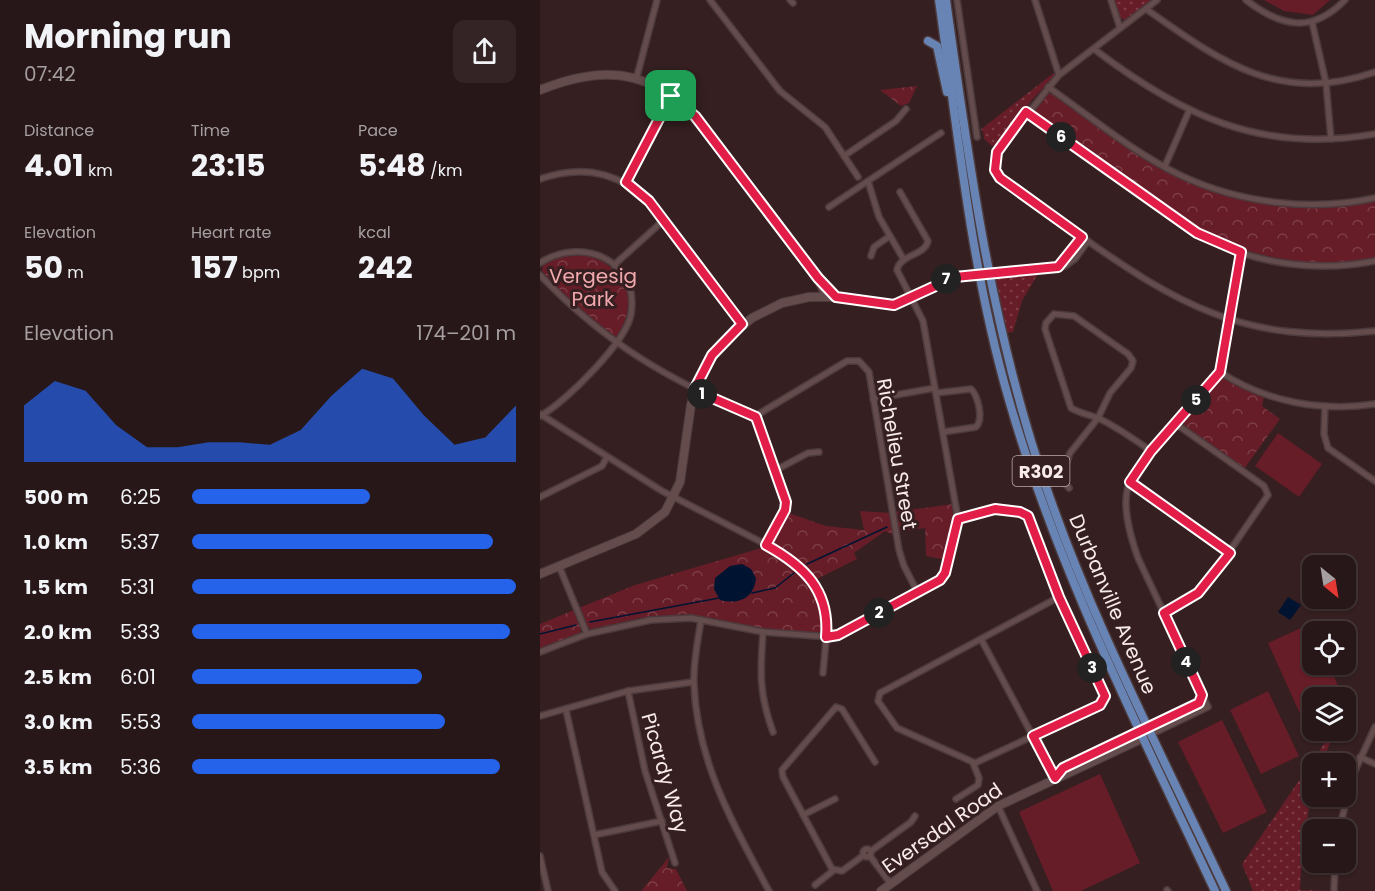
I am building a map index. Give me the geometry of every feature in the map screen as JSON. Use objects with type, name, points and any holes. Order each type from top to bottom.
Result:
[{"type":"main road","name":"Durbanville Avenue","points":[[939,0],[982,273],[1012,376],[1049,495],[1085,587],[1215,891]]},
{"type":"main road","name":"Durbanville Avenue","points":[[946,0],[982,273]]},
{"type":"main road","points":[[928,41],[934,43],[938,48],[957,124]]},
{"type":"main road","name":"Durbanville Avenue","points":[[1147,733],[1226,891]]},
{"type":"street","points":[[636,80],[657,0]]},
{"type":"street","points":[[710,0],[773,84],[794,104],[823,125],[858,177]]},
{"type":"street","points":[[957,0],[977,136]]},
{"type":"street","points":[[1035,0],[1059,75]]},
{"type":"street","points":[[1111,0],[1120,28]]},
{"type":"street","points":[[1157,0],[1059,75],[1048,87],[1026,112],[997,152],[994,164],[1000,178],[1082,237],[1166,293],[1228,320],[1297,334],[1375,331]]},
{"type":"street","points":[[1246,0],[1274,19],[1290,23],[1312,22],[1328,15],[1345,0]]},
{"type":"street","points":[[1146,9],[1206,51],[1234,67],[1280,82],[1326,83],[1375,72]]},
{"type":"street","points":[[1312,22],[1326,83],[1331,140]]},
{"type":"street","points":[[1094,49],[1151,90],[1189,111],[1223,125],[1258,135],[1298,140],[1331,140],[1375,134]]},
{"type":"street","points":[[540,90],[586,76],[604,75],[636,80],[671,96],[695,116],[817,277],[836,297]]},
{"type":"street","points":[[1048,87],[1165,166],[1206,185],[1268,201],[1334,204],[1375,198]]},
{"type":"street","points":[[626,182],[671,96]]},
{"type":"street","points":[[844,156],[896,121],[906,109]]},
{"type":"street","points":[[1165,166],[1189,111]]},
{"type":"street","points":[[1026,112],[1197,233],[1241,252],[1302,265],[1347,266],[1375,261]]},
{"type":"street","points":[[828,207],[941,133]]},
{"type":"street","points":[[540,179],[585,170],[604,173],[626,182],[645,197],[664,220],[742,324]]},
{"type":"street","points":[[868,181],[879,217],[904,260]]},
{"type":"street","points":[[540,652],[587,634],[647,620],[701,620],[763,632],[826,637],[838,635],[944,576],[958,519],[923,321],[897,270],[904,260],[925,248],[928,243],[900,192]]},
{"type":"street","points":[[614,265],[664,220]]},
{"type":"street","points":[[871,256],[874,247],[890,236]]},
{"type":"street","points":[[1058,267],[1082,237]]},
{"type":"street","points":[[540,574],[641,531],[661,516],[674,497],[681,477],[694,390],[712,355],[742,324],[772,307],[809,297],[826,296],[890,305],[948,279],[982,273],[1058,267],[1073,262],[1088,241]]},
{"type":"street","points":[[540,263],[564,252],[583,250],[600,255],[614,265],[627,283],[632,306],[630,321],[618,345],[540,415],[674,497],[793,560],[810,578],[821,599],[826,637],[823,673]]},
{"type":"street","points":[[1147,733],[1208,707],[1138,558],[1130,536],[1126,495],[1130,482],[1151,451],[1220,372],[1241,252]]},
{"type":"street","points":[[540,275],[576,312],[618,345],[694,390],[756,417],[786,507],[766,545]]},
{"type":"street","points":[[817,277],[826,296]]},
{"type":"street","points":[[809,297],[816,287],[817,277]]},
{"type":"street","points":[[1069,488],[1061,478],[1066,460],[1098,418],[1110,393],[1131,368],[1132,359],[1074,316],[1054,314],[1046,323],[1045,329],[1069,405],[1081,413],[1098,418],[1151,451]]},
{"type":"street","name":"Richelieu Street","points":[[756,417],[761,410],[850,360],[859,361],[866,366],[899,550],[906,573],[918,592]]},
{"type":"street","points":[[1220,372],[1255,392],[1296,403],[1325,406],[1375,404]]},
{"type":"street","points":[[873,399],[936,390],[971,389],[975,394],[981,418],[976,427],[943,432]]},
{"type":"street","points":[[1325,406],[1324,434],[1328,448],[1372,475],[1375,481]]},
{"type":"street","points":[[1164,613],[1198,593],[1266,502],[1268,492],[1264,486],[1176,424]]},
{"type":"street","points":[[774,471],[808,453],[819,452]]},
{"type":"street","points":[[540,497],[600,467],[607,457]]},
{"type":"street","points":[[1130,482],[1230,553]]},
{"type":"street","points":[[958,519],[995,509],[1026,514],[1032,523],[1059,597],[1104,694],[1104,701],[973,763]]},
{"type":"street","points":[[559,566],[587,634]]},
{"type":"street","points":[[956,799],[972,791],[979,783],[973,763],[897,728],[887,716],[878,697],[880,693],[1059,597]]},
{"type":"street","points":[[701,620],[693,682],[702,740],[714,784],[769,891]]},
{"type":"street","points":[[763,632],[760,686],[764,709],[773,732]]},
{"type":"street","points":[[981,639],[1055,778]]},
{"type":"street","points":[[540,716],[628,691],[693,682]]},
{"type":"street","name":"Picardy Way","points":[[628,691],[645,771],[675,863]]},
{"type":"street","points":[[1147,733],[1196,706],[1202,695]]},
{"type":"street","points":[[834,870],[783,777],[782,770],[835,707],[841,708],[875,762]]},
{"type":"street","points":[[566,710],[602,872],[615,891]]},
{"type":"street","points":[[1342,819],[1353,775],[1375,727]]},
{"type":"street","name":"Eversdal Road","points":[[881,891],[998,806],[1147,733]]},
{"type":"street","points":[[1360,758],[1375,764]]},
{"type":"street","points":[[803,815],[835,799]]},
{"type":"street","points":[[998,806],[1037,891]]},
{"type":"street","points":[[814,885],[834,870],[844,870],[868,854],[911,822],[915,816]]},
{"type":"street","points":[[594,835],[662,821]]},
{"type":"street","points":[[868,854],[891,884]]},
{"type":"street","points":[[540,856],[548,891]]},
{"type":"street","points":[[1334,891],[1335,873]]},
{"type":"green space","points":[[1114,0],[1152,0],[1125,20],[1120,18]]},
{"type":"green space","points":[[1264,0],[1330,0],[1313,15],[1284,11]]},
{"type":"green space","points":[[1055,72],[1054,77],[1032,100],[997,145],[992,146],[984,139],[983,131],[980,130]]},
{"type":"green space","points":[[917,86],[909,103],[901,106],[880,90]]},
{"type":"green space","points":[[1053,93],[1174,174],[1252,200],[1350,205],[1375,201],[1375,258],[1336,262],[1300,262],[1238,247],[1209,234],[1151,197],[1035,114],[1034,110],[1047,94]]},
{"type":"green space","name":"Vergesig Park","points":[[586,254],[611,268],[620,277],[625,287],[628,310],[618,337],[613,337],[575,307],[542,271],[543,264],[562,255]]},
{"type":"green space","points":[[1038,274],[1022,301],[1013,332],[1007,333],[995,279],[999,276]]},
{"type":"green space","points":[[1222,378],[1264,397],[1262,406],[1280,419],[1244,469],[1186,428],[1183,422]]},
{"type":"green space","points":[[1278,433],[1322,464],[1299,497],[1255,466]]},
{"type":"green space","points":[[953,504],[955,522],[946,560],[926,556],[925,528],[898,532],[895,512]]},
{"type":"green space","points":[[860,511],[890,513],[894,535],[885,531],[854,553],[857,559],[815,580],[802,563],[772,543],[786,512],[826,526],[864,530]]},
{"type":"green space","points":[[765,547],[802,572],[814,590],[818,601],[823,622],[822,631],[816,633],[760,629],[692,616],[641,618],[591,629],[587,626],[579,608],[635,585]]},
{"type":"green space","points":[[574,610],[582,628],[580,633],[540,649],[540,624]]},
{"type":"green space","points":[[1302,628],[1302,675],[1333,675],[1339,687],[1302,687],[1302,718],[1268,643]]},
{"type":"green space","points":[[1268,691],[1299,756],[1261,774],[1230,710]]},
{"type":"green space","points":[[1222,720],[1267,812],[1223,833],[1178,742]]},
{"type":"green space","points":[[1326,741],[1330,743],[1326,753],[1318,753]]},
{"type":"green space","points":[[1100,774],[1140,863],[1081,891],[1053,891],[1019,812]]},
{"type":"green space","points":[[1302,776],[1302,807],[1308,807],[1307,819],[1302,819],[1300,890],[1329,891],[1253,891],[1242,864]]},
{"type":"green space","points":[[669,857],[667,868],[676,869],[687,891],[641,891]]},
{"type":"water","points":[[742,564],[751,569],[756,578],[752,591],[739,601],[720,600],[714,589],[715,578],[730,566]]},
{"type":"water","points":[[1288,597],[1301,605],[1290,620],[1278,612]]},
{"type":"waterway","points":[[807,564],[887,527]]},
{"type":"waterway","points":[[752,593],[775,588],[794,573]]},
{"type":"waterway","points":[[590,622],[719,598]]},
{"type":"waterway","points":[[540,634],[576,625]]},
{"type":"route","points":[[671,96],[695,116],[818,278],[836,297],[894,305],[948,279],[971,274],[1053,268],[1064,262],[1082,237],[1000,178],[995,170],[994,159],[997,152],[1026,112],[1197,233],[1241,252],[1220,372],[1151,451],[1130,482],[1230,553],[1198,593],[1186,603],[1164,613],[1202,695],[1196,706],[1063,768],[1055,778],[1033,736],[1102,704],[1105,696],[1059,597],[1031,521],[1026,514],[1018,511],[995,509],[958,519],[945,573],[940,580],[838,635],[826,637],[821,599],[810,578],[793,560],[766,545],[785,510],[786,502],[756,417],[694,390],[712,355],[742,324],[649,201],[626,182],[671,96]]}]
